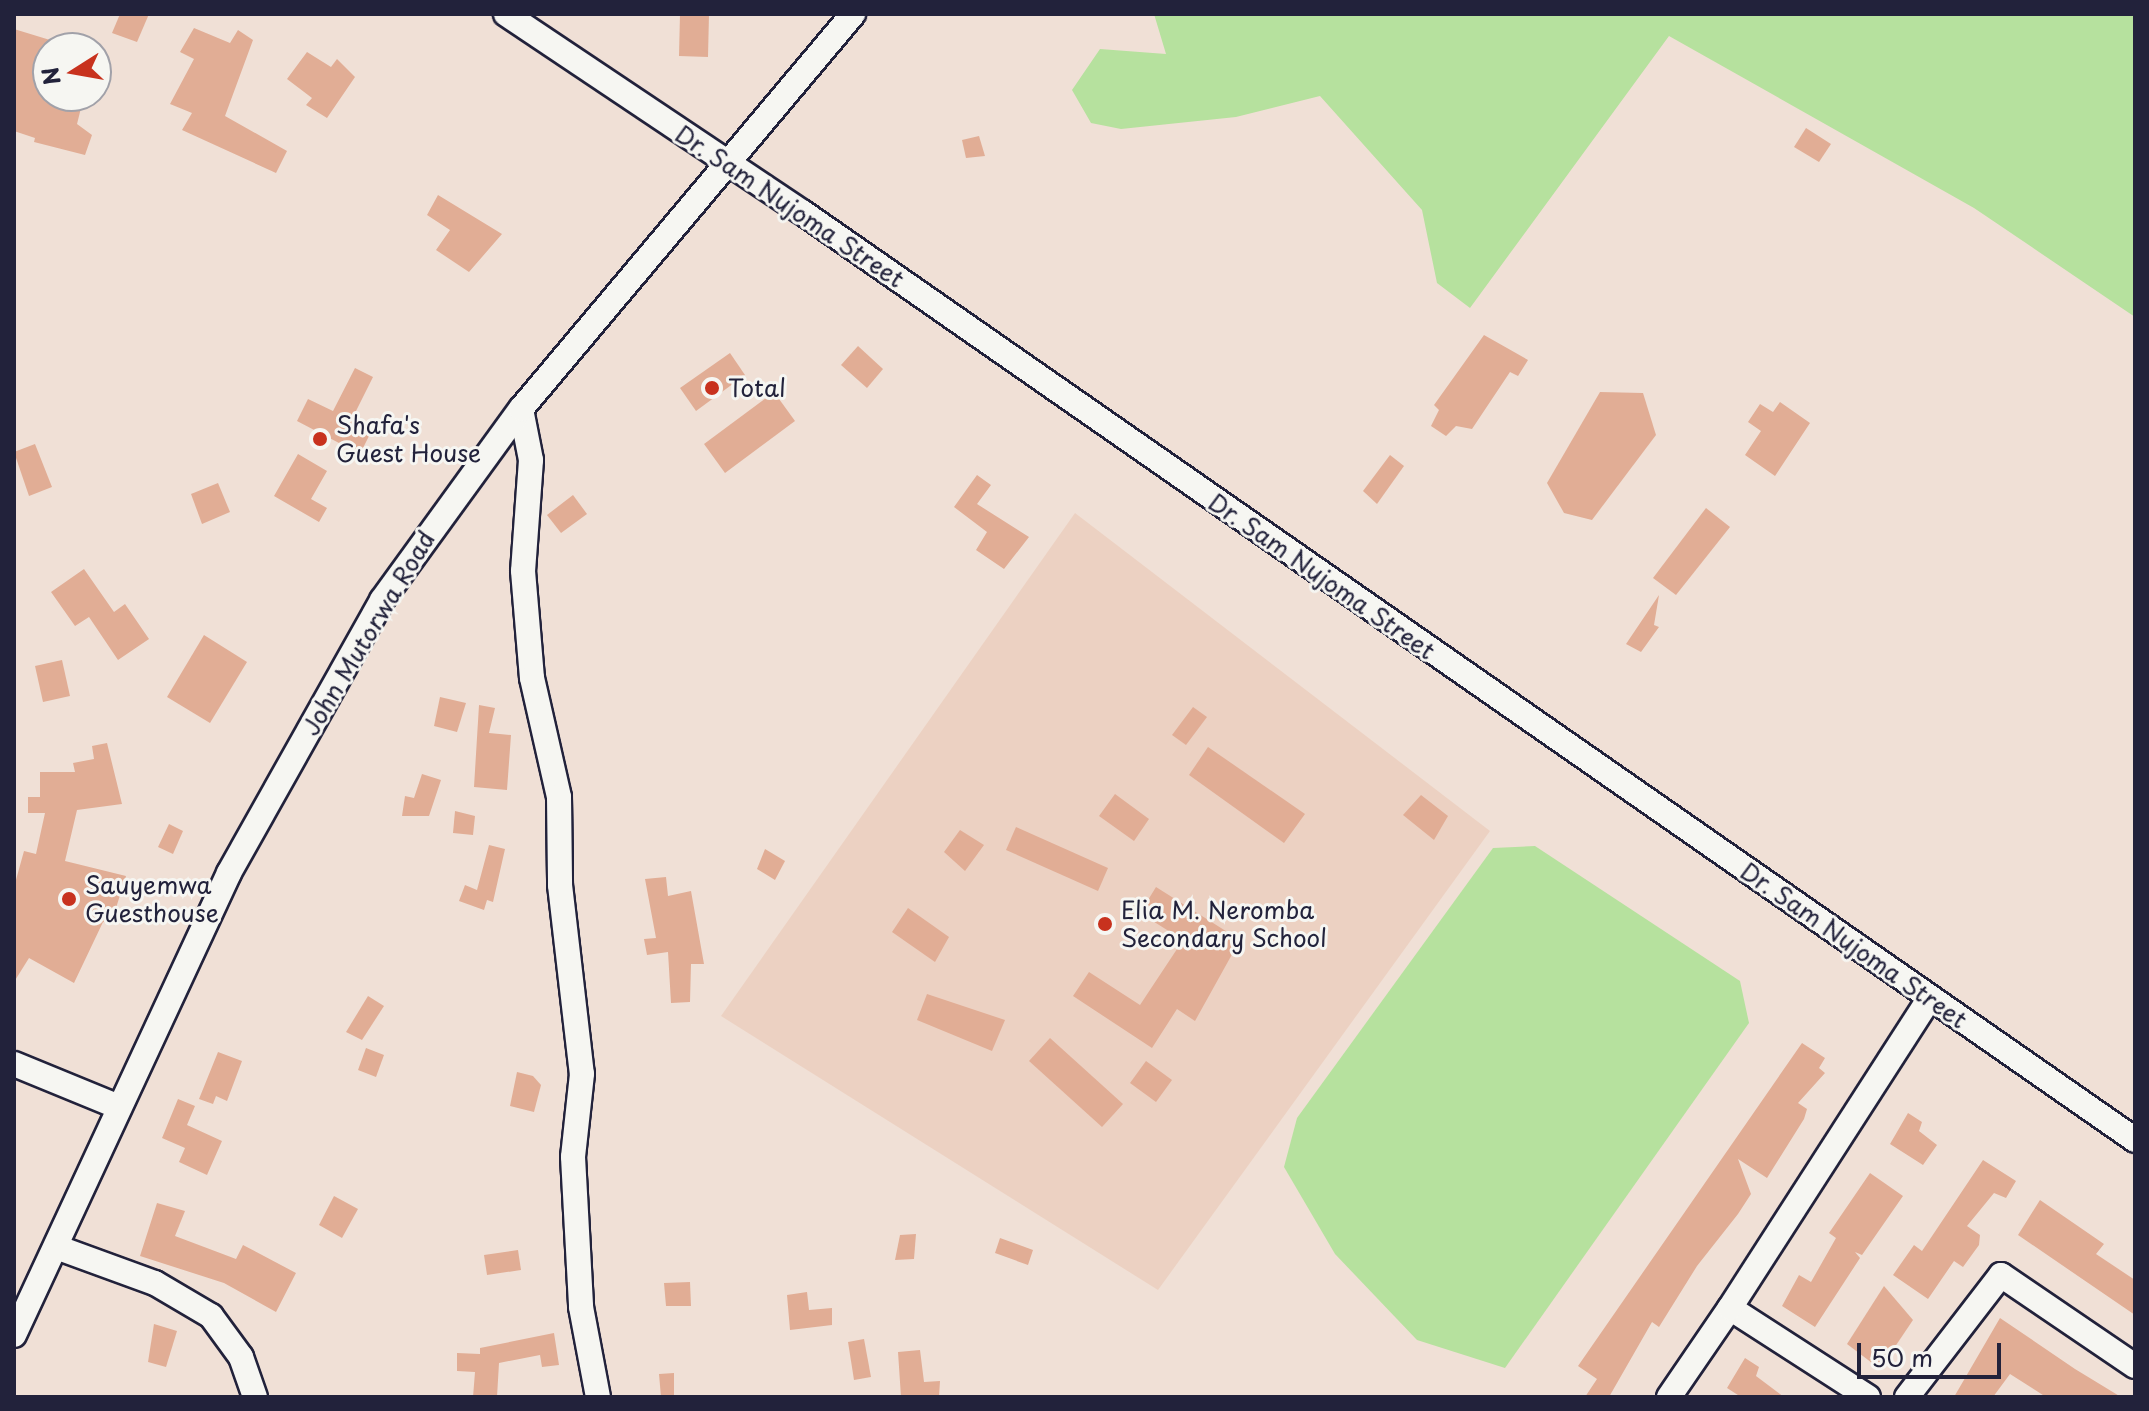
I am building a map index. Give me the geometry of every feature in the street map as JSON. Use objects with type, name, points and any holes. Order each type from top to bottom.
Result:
[{"type":"street","name":"Dr. Sam Nujoma Street","points":[[506,14],[727,161],[2135,1140]]},
{"type":"street","name":"John Mutorwa Road","points":[[14,1335],[229,873],[382,600],[521,409],[853,14]]},
{"type":"street","points":[[521,409],[531,460],[523,571],[532,678],[559,797],[560,885],[582,1074],[573,1157],[581,1307],[598,1397]]},
{"type":"street","points":[[1669,1397],[1930,998]]},
{"type":"street","points":[[14,1064],[119,1107]]},
{"type":"street","points":[[56,1247],[155,1283],[211,1316],[241,1357],[255,1397]]},
{"type":"street","points":[[1907,1397],[2001,1275],[2135,1366]]},
{"type":"street","points":[[1730,1308],[1868,1397]]},
{"type":"shaded area","name":"Elia M. Neromba Secondary School","points":[[1075,513],[1490,831],[1158,1290],[721,1016]]},
{"type":"green space","points":[[1154,14],[2135,14],[2135,317],[1974,208],[1669,36],[1470,308],[1437,283],[1422,210],[1320,96],[1236,117],[1121,129],[1091,123],[1072,90],[1100,49],[1166,54]]},
{"type":"green space","points":[[1535,846],[1740,981],[1749,1023],[1505,1368],[1417,1340],[1335,1254],[1284,1167],[1297,1118],[1493,848]]},
{"type":"building","points":[[120,14],[149,14],[137,42],[112,33]]},
{"type":"building","points":[[680,14],[709,14],[708,57],[679,56]]},
{"type":"building","points":[[194,28],[230,43],[238,30],[253,40],[225,116],[287,151],[276,173],[182,130],[192,113],[170,104],[194,59],[180,52]]},
{"type":"building","points":[[14,29],[32,34],[32,112],[80,112],[77,124],[92,135],[85,155],[34,142],[35,138],[14,131]]},
{"type":"building","points":[[307,52],[331,67],[337,59],[355,77],[327,118],[306,105],[312,98],[287,79]]},
{"type":"building","points":[[1806,128],[1831,144],[1819,162],[1794,147]]},
{"type":"building","points":[[979,136],[985,156],[966,158],[962,140]]},
{"type":"building","points":[[438,195],[502,234],[469,272],[436,250],[450,230],[427,215]]},
{"type":"building","points":[[1484,335],[1528,360],[1518,376],[1510,372],[1472,429],[1456,426],[1446,436],[1431,426],[1439,410],[1434,405]]},
{"type":"building","points":[[858,346],[883,369],[867,388],[841,365]]},
{"type":"building","points":[[730,353],[745,375],[696,411],[680,388]]},
{"type":"building","points":[[355,368],[373,377],[351,421],[371,432],[360,454],[297,421],[308,399],[333,411]]},
{"type":"building","points":[[774,392],[795,421],[725,473],[704,444]]},
{"type":"building","points":[[1600,392],[1643,393],[1656,435],[1592,520],[1564,513],[1547,483]]},
{"type":"building","points":[[1780,402],[1810,423],[1775,476],[1745,455],[1761,431],[1748,422],[1760,404],[1773,412]]},
{"type":"building","points":[[35,444],[52,487],[29,496],[14,452]]},
{"type":"building","points":[[298,454],[327,471],[311,499],[327,508],[319,522],[274,496]]},
{"type":"building","points":[[1390,455],[1404,466],[1377,504],[1363,491]]},
{"type":"building","points":[[977,475],[991,485],[977,504],[1029,537],[1004,569],[976,550],[987,532],[954,507]]},
{"type":"building","points":[[218,483],[230,512],[202,524],[191,494]]},
{"type":"building","points":[[573,495],[587,514],[561,533],[547,515]]},
{"type":"building","points":[[1706,508],[1730,527],[1676,595],[1653,578]]},
{"type":"building","points":[[84,569],[114,612],[125,604],[149,639],[118,660],[89,617],[75,626],[51,592]]},
{"type":"building","points":[[1659,595],[1654,625],[1659,627],[1641,652],[1626,644]]},
{"type":"building","points":[[204,635],[247,662],[210,723],[167,697]]},
{"type":"building","points":[[62,660],[70,696],[43,702],[35,666]]},
{"type":"building","points":[[440,697],[466,703],[457,732],[434,726]]},
{"type":"building","points":[[479,705],[495,708],[489,733],[511,735],[507,790],[474,787]]},
{"type":"building","points":[[1193,707],[1207,717],[1186,745],[1172,735]]},
{"type":"building","points":[[107,743],[122,804],[77,810],[65,861],[126,876],[111,924],[103,922],[74,983],[29,958],[14,982],[14,887],[24,851],[36,854],[45,813],[28,813],[28,797],[40,797],[40,772],[75,772],[73,763],[94,759],[92,746]]},
{"type":"building","points":[[1208,747],[1305,814],[1284,843],[1189,775]]},
{"type":"building","points":[[422,774],[441,780],[429,816],[402,816],[405,796],[414,798]]},
{"type":"building","points":[[1115,794],[1149,819],[1134,841],[1099,816]]},
{"type":"building","points":[[1421,795],[1448,816],[1434,840],[1403,815]]},
{"type":"building","points":[[455,811],[475,816],[473,835],[453,833]]},
{"type":"building","points":[[169,824],[183,831],[173,854],[158,847]]},
{"type":"building","points":[[1016,827],[1108,868],[1098,891],[1006,850]]},
{"type":"building","points":[[960,830],[984,845],[965,871],[944,852]]},
{"type":"building","points":[[489,845],[505,849],[493,902],[487,900],[484,910],[459,901],[465,885],[477,890]]},
{"type":"building","points":[[765,849],[785,861],[775,880],[757,869]]},
{"type":"building","points":[[666,877],[668,896],[691,891],[704,964],[691,964],[690,1002],[671,1003],[668,952],[647,955],[644,939],[656,938],[645,879]]},
{"type":"building","points":[[1156,887],[1240,940],[1195,1021],[1177,1009],[1152,1048],[1073,996],[1089,972],[1140,1005],[1183,940],[1140,913]]},
{"type":"building","points":[[908,908],[949,937],[935,962],[892,932]]},
{"type":"building","points":[[927,994],[1005,1020],[992,1051],[917,1020]]},
{"type":"building","points":[[368,996],[384,1006],[362,1040],[346,1032]]},
{"type":"building","points":[[1050,1038],[1123,1104],[1102,1127],[1029,1061]]},
{"type":"building","points":[[1802,1043],[1825,1058],[1819,1068],[1825,1073],[1798,1103],[1807,1109],[1804,1119],[1767,1178],[1738,1159],[1751,1194],[1697,1266],[1659,1327],[1652,1322],[1609,1397],[1585,1397],[1597,1379],[1578,1366]]},
{"type":"building","points":[[366,1048],[384,1055],[376,1077],[358,1070]]},
{"type":"building","points":[[218,1052],[242,1061],[227,1101],[216,1096],[213,1104],[199,1099]]},
{"type":"building","points":[[1146,1061],[1172,1080],[1156,1102],[1130,1083]]},
{"type":"building","points":[[517,1072],[533,1076],[541,1085],[534,1112],[510,1106]]},
{"type":"building","points":[[178,1099],[195,1106],[187,1125],[222,1141],[207,1175],[179,1162],[185,1148],[162,1138]]},
{"type":"building","points":[[1908,1113],[1922,1122],[1919,1131],[1937,1145],[1923,1165],[1890,1144]]},
{"type":"building","points":[[1983,1160],[2016,1181],[2006,1198],[1994,1193],[1967,1226],[1980,1235],[1979,1245],[1963,1267],[1954,1261],[1928,1299],[1893,1275],[1914,1245],[1922,1251]]},
{"type":"building","points":[[1870,1173],[1903,1196],[1862,1255],[1855,1252],[1860,1258],[1815,1327],[1782,1306],[1799,1275],[1811,1282],[1836,1238],[1829,1233]]},
{"type":"building","points":[[334,1196],[358,1209],[342,1238],[319,1225]]},
{"type":"building","points":[[2040,1200],[2104,1244],[2096,1254],[2135,1280],[2135,1315],[2018,1235]]},
{"type":"building","points":[[157,1203],[185,1211],[175,1236],[236,1259],[243,1245],[296,1273],[276,1312],[224,1283],[140,1256]]},
{"type":"building","points":[[916,1234],[914,1259],[895,1260],[900,1235]]},
{"type":"building","points":[[1000,1238],[1033,1250],[1028,1265],[995,1253]]},
{"type":"building","points":[[518,1250],[521,1270],[487,1275],[484,1255]]},
{"type":"building","points":[[690,1282],[691,1306],[666,1306],[664,1283]]},
{"type":"building","points":[[1884,1286],[1913,1320],[1880,1369],[1847,1344]]},
{"type":"building","points":[[807,1292],[809,1310],[832,1308],[832,1325],[790,1330],[787,1295]]},
{"type":"building","points":[[2000,1318],[2121,1397],[2046,1397],[2010,1374],[1993,1397],[1954,1397]]},
{"type":"building","points":[[154,1324],[177,1331],[166,1367],[148,1362]]},
{"type":"building","points":[[554,1333],[559,1365],[542,1367],[540,1355],[499,1363],[497,1397],[473,1397],[475,1372],[457,1371],[457,1353],[480,1354],[480,1348]]},
{"type":"building","points":[[864,1339],[871,1377],[854,1380],[848,1342]]},
{"type":"building","points":[[920,1350],[924,1382],[940,1381],[939,1397],[901,1397],[898,1352]]},
{"type":"building","points":[[1745,1358],[1759,1367],[1756,1376],[1784,1397],[1741,1397],[1727,1388]]},
{"type":"building","points":[[674,1373],[674,1397],[661,1397],[659,1374]]},
{"type":"place","name":"Total","points":[[712,388]]},
{"type":"place","name":"Shafa's Guest House","points":[[320,439]]},
{"type":"place","name":"Sauyemwa Guesthouse","points":[[69,899]]},
{"type":"place","name":"Elia M. Neromba Secondary School","points":[[1105,924]]}]
